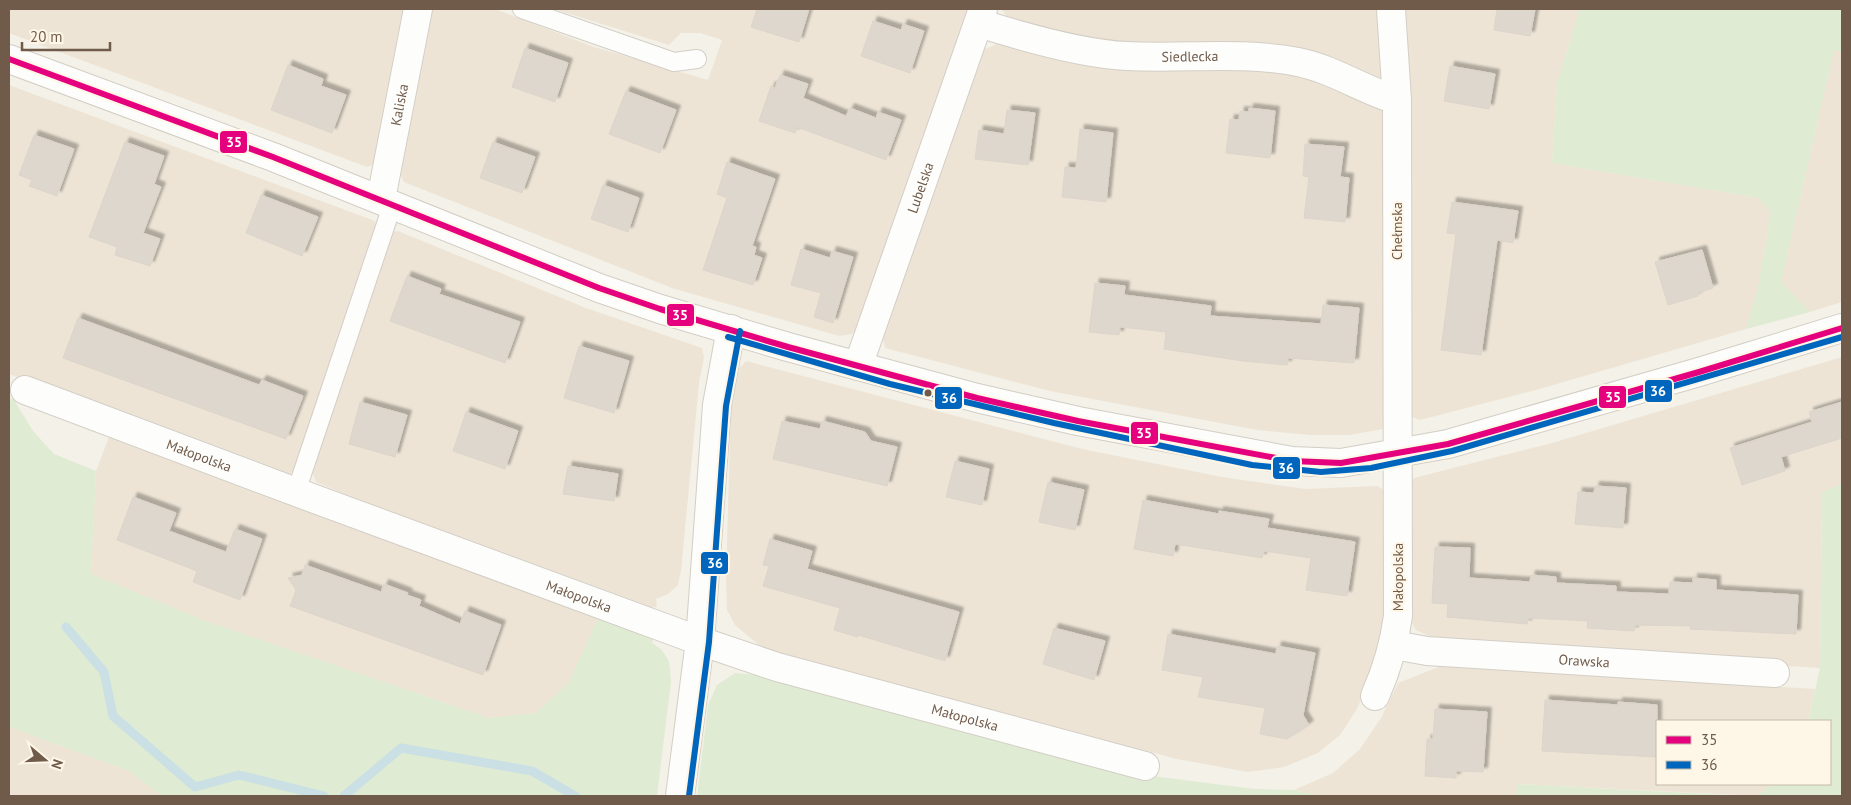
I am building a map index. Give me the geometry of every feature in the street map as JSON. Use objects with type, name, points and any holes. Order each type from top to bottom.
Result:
[{"type":"street","name":"Kaliska","points":[[387,201],[418,9]]},
{"type":"street","name":"Chełmska","points":[[1391,9],[1397,100],[1398,454]]},
{"type":"street","name":"Siedlecka","points":[[981,16],[1009,32],[1102,54],[1264,58],[1299,62],[1327,70],[1378,94],[1397,100]]},
{"type":"street","name":"Lubelska","points":[[858,366],[981,16]]},
{"type":"street","points":[[9,59],[387,201],[600,288],[731,330],[858,366],[1078,421],[1292,461],[1341,462],[1398,454],[1458,441],[1842,328]]},
{"type":"street","points":[[680,796],[700,641],[716,405],[731,330]]},
{"type":"street","name":"Małopolska","points":[[25,390],[700,641],[778,667],[1145,766]]},
{"type":"street","name":"Małopolska","points":[[1375,696],[1394,646],[1398,616],[1398,454]]},
{"type":"street","name":"Orawska","points":[[1394,646],[1427,652],[1775,672]]},
{"type":"lane","points":[[522,9],[674,62],[697,59]]},
{"type":"lane","points":[[296,492],[387,201]]},
{"type":"shaded area","points":[[9,9],[407,9],[375,164],[367,167],[9,33]]},
{"type":"shaded area","points":[[431,9],[495,9],[594,47],[708,80],[722,40],[700,33],[681,33],[669,45],[554,9],[971,9],[861,324],[852,334],[839,336],[672,288],[404,182],[399,172]]},
{"type":"shaded area","points":[[1002,9],[1383,9],[1386,77],[1377,83],[1125,48],[1011,24]]},
{"type":"shaded area","points":[[1400,9],[1580,9],[1557,83],[1552,163],[1759,198],[1771,212],[1758,287],[1746,329],[1536,390],[1420,420],[1412,417],[1406,401]]},
{"type":"shaded area","points":[[1007,40],[1277,67],[1369,99],[1381,110],[1389,129],[1390,339],[1383,429],[1349,435],[1310,435],[1257,430],[1050,391],[885,348],[882,332],[980,51]]},
{"type":"shaded area","points":[[1834,50],[1842,52],[1842,302],[1810,312],[1781,282]]},
{"type":"shaded area","points":[[9,85],[375,221],[377,227],[298,466],[290,474],[279,476],[9,374]]},
{"type":"shaded area","points":[[398,231],[586,308],[702,348],[704,357],[699,383],[681,571],[678,585],[668,594],[656,599],[657,607],[640,609],[573,588],[316,482],[312,472],[312,463],[392,232]]},
{"type":"shaded area","points":[[1842,357],[1842,484],[1822,492],[1820,668],[1449,645],[1416,630],[1409,618],[1407,488],[1414,478],[1552,443]]},
{"type":"shaded area","points":[[746,361],[1082,449],[1222,477],[1305,489],[1378,486],[1386,492],[1385,618],[1379,655],[1357,709],[1340,735],[1318,753],[1284,767],[1248,772],[1177,759],[766,651],[735,625],[727,610],[726,581],[731,403],[739,369]]},
{"type":"shaded area","points":[[111,432],[600,614],[569,682],[536,713],[489,718],[203,620],[91,574],[96,471]]},
{"type":"shaded area","points":[[1441,666],[1815,689],[1808,720],[1656,720],[1656,785],[1771,785],[1757,796],[1518,784],[1516,796],[1320,796],[1294,790],[1333,773],[1360,749],[1381,718],[1398,683]]},
{"type":"shaded area","points":[[9,727],[129,771],[162,796],[9,796]]},
{"type":"green space","points":[[1580,9],[1842,9],[1842,52],[1834,50],[1781,282],[1810,312],[1746,329],[1758,287],[1771,212],[1759,198],[1552,163],[1557,83]]},
{"type":"green space","points":[[9,398],[14,400],[33,431],[54,454],[96,471],[91,574],[203,620],[489,718],[536,713],[569,682],[600,614],[654,635],[652,643],[661,649],[669,661],[671,681],[657,796],[162,796],[129,771],[9,727]]},
{"type":"green space","points":[[1842,484],[1842,796],[1757,796],[1771,785],[1831,785],[1831,720],[1808,720],[1820,668],[1822,492]]},
{"type":"green space","points":[[735,673],[770,676],[1145,775],[1254,789],[1294,790],[1320,796],[697,796],[708,705],[717,685]]},
{"type":"green space","points":[[1517,784],[1746,796],[1516,796]]},
{"type":"building","points":[[757,9],[809,9],[799,42],[751,27]]},
{"type":"building","points":[[1497,9],[1535,9],[1530,36],[1494,30]]},
{"type":"building","points":[[873,21],[901,30],[903,24],[924,31],[910,73],[861,56]]},
{"type":"building","points":[[525,48],[568,63],[555,102],[512,87]]},
{"type":"building","points":[[288,65],[323,79],[321,86],[346,95],[332,133],[271,110]]},
{"type":"building","points":[[1450,66],[1495,74],[1489,109],[1444,101]]},
{"type":"building","points":[[780,75],[808,84],[803,98],[846,116],[850,108],[876,118],[878,112],[901,120],[886,160],[797,127],[795,133],[759,121],[771,86],[775,88]]},
{"type":"building","points":[[626,91],[676,110],[660,153],[609,134]]},
{"type":"building","points":[[1249,108],[1275,111],[1270,158],[1226,153],[1230,119],[1239,120],[1240,111],[1249,112]]},
{"type":"building","points":[[1007,110],[1035,113],[1028,165],[975,159],[979,130],[1004,134]]},
{"type":"building","points":[[1080,129],[1113,133],[1106,202],[1062,197],[1065,167],[1076,168]]},
{"type":"building","points":[[34,135],[74,149],[57,196],[29,186],[32,180],[19,175]]},
{"type":"building","points":[[125,142],[164,156],[154,184],[161,187],[143,233],[160,239],[150,266],[115,255],[117,247],[89,237]]},
{"type":"building","points":[[493,142],[535,157],[522,193],[480,178]]},
{"type":"building","points":[[1305,144],[1344,147],[1340,177],[1349,178],[1345,222],[1304,218],[1309,177],[1303,176]]},
{"type":"building","points":[[727,162],[775,179],[752,246],[756,247],[754,255],[762,258],[753,285],[703,270],[727,198],[717,194]]},
{"type":"building","points":[[603,185],[639,198],[628,232],[591,219]]},
{"type":"building","points":[[261,195],[318,217],[302,256],[246,233]]},
{"type":"building","points":[[1452,202],[1518,211],[1513,243],[1497,240],[1481,355],[1441,350],[1456,234],[1447,233]]},
{"type":"building","points":[[801,249],[830,258],[832,251],[853,257],[833,323],[814,317],[821,293],[791,285]]},
{"type":"building","points":[[1702,250],[1713,288],[1697,293],[1698,296],[1668,305],[1655,262]]},
{"type":"building","points":[[407,276],[441,289],[439,294],[520,322],[505,363],[390,321]]},
{"type":"building","points":[[1095,283],[1125,286],[1124,295],[1211,306],[1210,316],[1321,324],[1323,305],[1359,308],[1354,363],[1288,358],[1287,365],[1243,361],[1164,349],[1166,332],[1120,327],[1119,335],[1089,332]]},
{"type":"building","points":[[78,318],[259,385],[262,380],[303,396],[286,439],[63,358]]},
{"type":"building","points":[[579,346],[629,361],[614,413],[564,398]]},
{"type":"building","points":[[360,402],[407,415],[395,457],[349,444]]},
{"type":"building","points":[[1842,402],[1842,438],[1781,457],[1785,471],[1742,485],[1730,448],[1812,422],[1809,412]]},
{"type":"building","points":[[466,412],[518,431],[505,469],[453,451]]},
{"type":"building","points":[[782,421],[820,429],[822,421],[865,432],[871,441],[897,447],[887,486],[773,459]]},
{"type":"building","points":[[955,461],[989,469],[982,505],[946,497]]},
{"type":"building","points":[[568,466],[618,474],[614,501],[563,494]]},
{"type":"building","points":[[1048,482],[1084,490],[1075,530],[1039,522]]},
{"type":"building","points":[[1595,486],[1626,488],[1623,528],[1575,524],[1578,492],[1594,493]]},
{"type":"building","points":[[133,497],[176,513],[169,531],[226,552],[235,529],[262,539],[240,600],[193,582],[197,571],[117,540]]},
{"type":"building","points":[[1143,500],[1219,514],[1219,511],[1269,519],[1267,528],[1355,542],[1347,596],[1306,590],[1311,558],[1264,551],[1262,558],[1175,544],[1173,556],[1134,549]]},
{"type":"building","points":[[770,539],[812,551],[807,569],[959,612],[945,661],[858,635],[857,637],[834,630],[840,608],[763,586],[769,566],[763,565]]},
{"type":"building","points":[[1435,547],[1470,548],[1469,578],[1530,582],[1531,575],[1556,577],[1556,583],[1616,586],[1616,592],[1669,594],[1670,582],[1693,583],[1693,578],[1716,580],[1716,590],[1798,595],[1796,634],[1690,629],[1691,626],[1635,625],[1634,631],[1587,628],[1588,621],[1529,618],[1527,624],[1447,617],[1448,604],[1432,603]]},
{"type":"building","points":[[305,565],[381,592],[384,584],[408,593],[407,595],[421,600],[419,606],[460,624],[465,611],[501,625],[483,675],[290,606],[296,590],[288,578],[302,575]]},
{"type":"building","points":[[1054,628],[1105,641],[1094,680],[1043,664]]},
{"type":"building","points":[[1168,634],[1276,654],[1277,646],[1315,653],[1303,715],[1309,725],[1287,739],[1260,734],[1265,708],[1198,697],[1203,677],[1162,670]]},
{"type":"building","points":[[1545,700],[1618,705],[1618,702],[1657,705],[1656,757],[1542,751]]},
{"type":"building","points":[[1435,709],[1487,712],[1483,772],[1456,771],[1456,778],[1425,776],[1427,739],[1433,739]]},
{"type":"waterway","points":[[66,627],[104,672],[113,716],[195,787],[239,775],[324,796]]},
{"type":"waterway","points":[[344,796],[401,748],[532,771],[575,796]]},
{"type":"transit line","name":"35","points":[[9,59],[273,157],[599,288],[660,309],[788,347],[977,398],[1078,421],[1292,461],[1341,463],[1448,444],[1699,372],[1842,328]]},
{"type":"transit line","name":"36","points":[[689,796],[709,642],[726,406],[740,331]]},
{"type":"transit line","name":"36","points":[[728,337],[890,384],[1054,423],[1252,465],[1321,472],[1371,468],[1452,451],[1842,337]]}]
